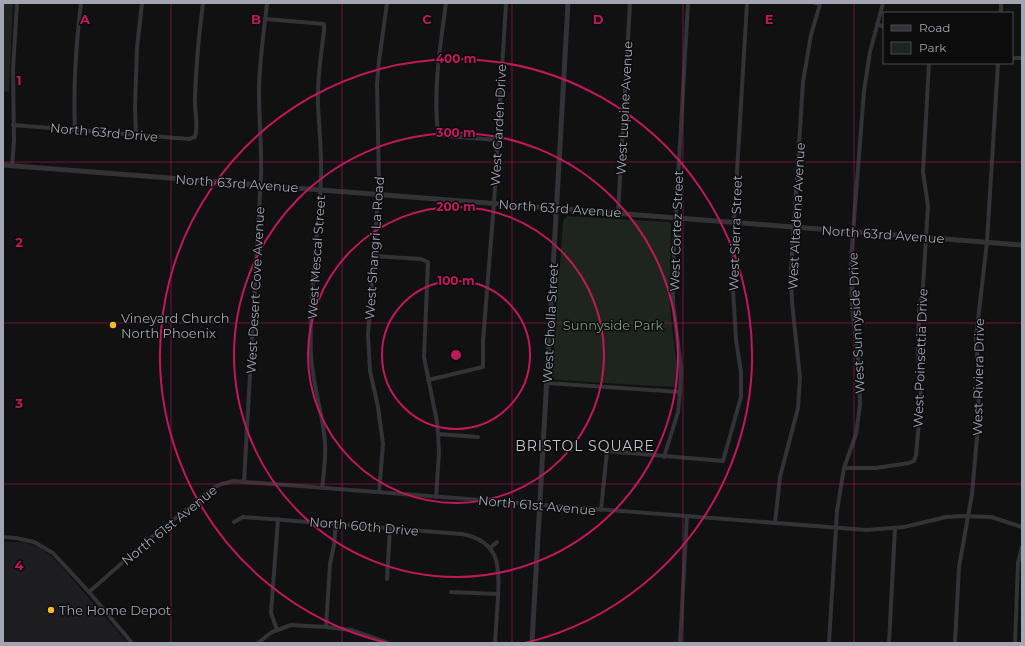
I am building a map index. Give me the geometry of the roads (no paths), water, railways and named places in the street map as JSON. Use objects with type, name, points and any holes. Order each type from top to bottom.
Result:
[{"type":"street","points":[[12,166],[13,69],[17,3]]},
{"type":"street","points":[[75,130],[74,106],[76,41],[81,3]]},
{"type":"street","points":[[136,135],[135,107],[137,48],[142,3]]},
{"type":"street","name":"North 63rd Drive","points":[[13,125],[189,139],[195,137],[197,130],[195,99],[197,61],[203,3]]},
{"type":"street","name":"West Desert Cove Avenue","points":[[244,482],[261,185],[262,153],[259,92],[261,55],[268,3]]},
{"type":"street","name":"West Shangri La Road","points":[[379,492],[383,444],[378,407],[370,371],[368,335],[379,194],[380,158],[377,84],[387,3]]},
{"type":"street","points":[[446,3],[436,87],[438,134],[497,140]]},
{"type":"street","name":"West Garden Drive","points":[[428,380],[483,367],[483,341],[494,203],[506,3]]},
{"type":"street","name":"West Cholla Street","points":[[532,643],[568,3]]},
{"type":"street","name":"West Lupine Avenue","points":[[618,213],[630,3]]},
{"type":"street","name":"West Cortez Street","points":[[664,457],[678,412],[680,392],[681,369],[673,302],[674,249],[688,3]]},
{"type":"street","name":"West Sierra Street","points":[[664,457],[723,461],[741,397],[741,372],[736,340],[732,289],[734,222],[747,3]]},
{"type":"street","name":"West Altadena Avenue","points":[[775,523],[780,477],[795,424],[799,391],[799,364],[792,302],[791,269],[793,227],[803,82],[818,3]]},
{"type":"street","name":"West Sunnyside Drive","points":[[829,643],[837,511],[844,468],[856,434],[860,405],[859,368],[852,307],[851,260],[864,91],[870,52],[883,3]]},
{"type":"street","name":"West Mescal Street","points":[[266,19],[324,24],[319,70],[318,102],[321,168],[320,190],[311,307],[311,354],[314,383],[325,441],[326,461],[322,488]]},
{"type":"street","points":[[877,24],[883,27]]},
{"type":"street","name":"West Poinsettia Drive","points":[[844,468],[876,468],[909,463],[914,461],[916,455],[921,399],[918,350],[928,206],[923,172],[929,64]]},
{"type":"street","name":"West Riviera Drive","points":[[955,643],[959,568],[972,494],[978,426],[979,384],[976,337],[987,242],[998,64]]},
{"type":"street","name":"North 63rd Avenue","points":[[3,165],[1022,245]]},
{"type":"street","points":[[374,256],[421,259],[428,262],[429,270],[424,357],[437,422],[439,453],[436,497]]},
{"type":"street","points":[[547,384],[680,392]]},
{"type":"street","points":[[438,434],[478,437]]},
{"type":"street","points":[[602,510],[607,451],[664,457]]},
{"type":"street","name":"North 61st Avenue","points":[[89,592],[148,540],[213,488],[228,482],[379,492],[867,530],[895,528],[946,517],[967,516],[991,517],[1022,527]]},
{"type":"street","points":[[680,643],[687,516]]},
{"type":"street","name":"North 60th Drive","points":[[234,522],[243,517],[462,534],[480,539],[490,548]]},
{"type":"street","points":[[277,630],[274,623],[272,609],[278,519]]},
{"type":"street","points":[[326,627],[330,564],[336,524]]},
{"type":"street","points":[[387,579],[390,528]]},
{"type":"street","points":[[889,643],[895,528]]},
{"type":"street","points":[[3,537],[19,538],[34,542],[46,548],[59,559],[89,592],[132,643]]},
{"type":"street","points":[[495,643],[498,566],[496,557],[490,548],[497,542]]},
{"type":"street","points":[[1015,643],[1018,563],[1022,547]]},
{"type":"street","points":[[451,592],[498,594]]},
{"type":"street","points":[[258,643],[265,636],[291,625],[351,630],[388,643]]},
{"type":"place","name":"Vineyard Church North Phoenix","points":[[113,325]]},
{"type":"place","name":"The Home Depot","points":[[51,610]]},
{"type":"district","name":"BRISTOL SQUARE","points":[[585,446]]},
{"type":"park label","name":"Sunnyside Park","points":[[613,325]]}]
